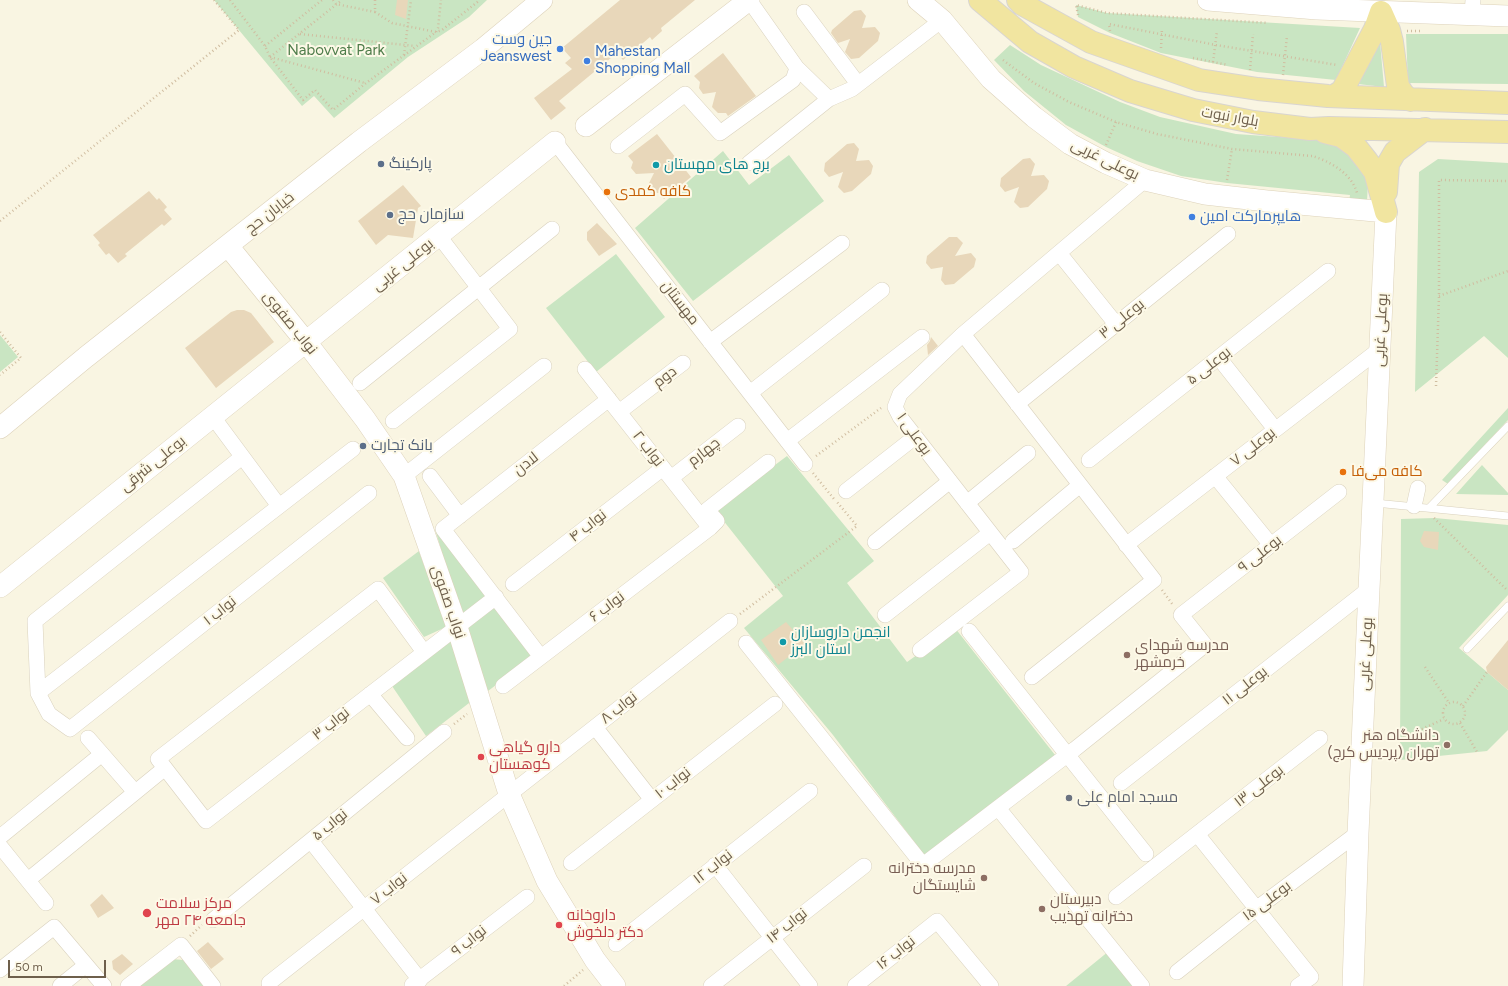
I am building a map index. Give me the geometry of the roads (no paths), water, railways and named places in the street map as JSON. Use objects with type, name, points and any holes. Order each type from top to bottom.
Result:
[{"type":"main road","name":"بلوار نبوت","points":[[980,0],[1030,42],[1074,67],[1130,91],[1193,110],[1253,122],[1310,129],[1425,129],[1508,132]]},
{"type":"main road","points":[[1018,0],[1022,4],[1091,42],[1200,80],[1258,89],[1334,96],[1508,103]]},
{"type":"main road","points":[[1334,96],[1342,91],[1374,29],[1381,12]]},
{"type":"main road","points":[[1381,12],[1389,30],[1392,42],[1398,86],[1403,94],[1410,100]]},
{"type":"main road","points":[[1310,129],[1341,136],[1356,147],[1375,172],[1386,212]]},
{"type":"main road","points":[[1386,212],[1388,164],[1395,152],[1425,129]]},
{"type":"street","name":"خیابان حج","points":[[0,428],[86,357],[359,142],[483,49],[542,0]]},
{"type":"street","points":[[586,126],[749,0],[797,68],[829,99]]},
{"type":"street","name":"بوعلی غربی","points":[[918,0],[942,20],[991,79],[1034,117],[1070,144],[1106,164],[1145,180],[1205,194],[1386,212],[1358,833],[1353,986]]},
{"type":"street","points":[[1208,0],[1317,9],[1381,12],[1473,7],[1508,16]]},
{"type":"street","points":[[804,12],[858,84]]},
{"type":"street","points":[[749,163],[829,99],[852,89],[942,20]]},
{"type":"street","points":[[618,146],[685,94],[720,133],[793,80],[797,68]]},
{"type":"street","name":"بوعلی غربی","points":[[306,342],[555,142]]},
{"type":"street","name":"مهستان","points":[[555,142],[805,464]]},
{"type":"street","name":"بوعلی ۱","points":[[920,650],[1021,572],[900,417],[895,407],[900,394],[963,334],[1145,180]]},
{"type":"street","points":[[360,383],[552,229]]},
{"type":"street","name":"بوعلی ۳","points":[[1017,404],[1228,234]]},
{"type":"street","points":[[394,421],[510,329],[439,236]]},
{"type":"street","points":[[710,342],[842,243]]},
{"type":"street","name":"نواب صفوی","points":[[228,246],[306,342],[365,419],[404,476],[457,627],[509,794],[547,881],[595,960],[615,986]]},
{"type":"street","points":[[1059,253],[1116,324]]},
{"type":"street","name":"بوعلی ۵","points":[[1089,460],[1328,272]]},
{"type":"street","points":[[750,393],[882,290]]},
{"type":"street","points":[[963,334],[1154,580],[1032,677]]},
{"type":"street","points":[[787,441],[922,337]]},
{"type":"street","name":"بوعلی شرقی","points":[[0,587],[306,342]]},
{"type":"street","name":"بوعلی ۷","points":[[1126,545],[1380,349]]},
{"type":"street","points":[[1219,358],[1275,429]]},
{"type":"street","name":"دوم","points":[[619,412],[683,363]]},
{"type":"street","points":[[404,476],[544,366]]},
{"type":"street","name":"نواب ۲","points":[[585,369],[710,528]]},
{"type":"street","name":"لادن","points":[[496,597],[443,529],[609,399]]},
{"type":"street","points":[[213,417],[279,506]]},
{"type":"street","name":"چهارم","points":[[667,473],[738,426]]},
{"type":"street","points":[[846,492],[915,437]]},
{"type":"street","points":[[38,693],[353,449]]},
{"type":"street","points":[[967,503],[1028,453]]},
{"type":"street","points":[[38,693],[35,621],[242,456]]},
{"type":"street","points":[[710,528],[717,521],[708,510],[768,462]]},
{"type":"street","name":"نواب ۴","points":[[513,584],[667,473]]},
{"type":"street","points":[[430,476],[460,516]]},
{"type":"street","points":[[1216,476],[1271,545]]},
{"type":"street","points":[[875,542],[950,481]]},
{"type":"street","points":[[1013,541],[1080,485]]},
{"type":"street","points":[[1418,488],[1422,507]]},
{"type":"street","name":"بوعلی ۹","points":[[1067,755],[1205,645],[1181,615],[1339,492]]},
{"type":"street","name":"نواب ۱","points":[[38,693],[49,714],[70,728],[369,493]]},
{"type":"street","name":"نواب ۶","points":[[503,686],[710,528]]},
{"type":"street","points":[[886,615],[990,533]]},
{"type":"street","points":[[28,880],[135,792],[162,764],[378,589],[424,652]]},
{"type":"street","name":"بوعلی ۱۱","points":[[1121,784],[1369,590]]},
{"type":"street","points":[[457,627],[496,597],[541,656]]},
{"type":"street","name":"نواب ۸","points":[[509,794],[730,622]]},
{"type":"street","name":"نواب ۳","points":[[162,764],[206,821],[457,627]]},
{"type":"street","points":[[969,631],[1146,854]]},
{"type":"street","points":[[746,642],[923,865],[1067,755]]},
{"type":"street","points":[[370,694],[408,738]]},
{"type":"street","name":"نواب ۱۰","points":[[571,863],[775,704]]},
{"type":"street","points":[[595,727],[652,800]]},
{"type":"street","name":"نواب ۵","points":[[213,920],[444,732]]},
{"type":"street","points":[[88,738],[135,792]]},
{"type":"street","name":"بوعلی ۱۳","points":[[1116,897],[1320,738]]},
{"type":"street","points":[[0,837],[102,754]]},
{"type":"street","name":"نواب ۱۲","points":[[616,944],[810,791]]},
{"type":"street","name":"نواب ۷","points":[[269,983],[509,794]]},
{"type":"street","points":[[998,808],[1142,986]]},
{"type":"street","name":"بوعلی ۱۵","points":[[1177,972],[1256,909],[1358,833]]},
{"type":"street","points":[[1197,834],[1311,977],[1298,986]]},
{"type":"street","points":[[311,841],[364,909],[416,983]]},
{"type":"street","points":[[0,846],[46,903]]},
{"type":"street","points":[[716,865],[810,986]]},
{"type":"street","name":"نواب ۱۴","points":[[711,986],[864,866]]},
{"type":"street","name":"نواب ۹","points":[[416,983],[527,896]]},
{"type":"street","name":"نواب ۱۶","points":[[855,986],[937,920],[991,986]]},
{"type":"street","points":[[0,970],[54,927],[104,986]]},
{"type":"street","points":[[128,986],[181,945],[213,986]]},
{"type":"street","points":[[60,986],[86,965]]},
{"type":"lane","points":[[1422,507],[1508,426]]},
{"type":"lane","points":[[1373,502],[1508,516]]},
{"type":"lane","points":[[1467,649],[1508,606]]},
{"type":"place","name":"جین وست Jeanswest","points":[[560,49]]},
{"type":"place","name":"Mahestan Shopping Mall","points":[[587,61]]},
{"type":"place","name":"پارکینگ","points":[[381,164]]},
{"type":"place","name":"برج های مهستان","points":[[656,165]]},
{"type":"place","name":"کافه کمدی","points":[[607,192]]},
{"type":"place","name":"سازمان حج","points":[[390,215]]},
{"type":"place","name":"هایپرمارکت امین","points":[[1192,217]]},
{"type":"place","name":"بانک تجارت","points":[[363,446]]},
{"type":"place","name":"کافه می‌فا","points":[[1343,472]]},
{"type":"place","name":"انجمن داروسازان استان البرز","points":[[783,642]]},
{"type":"place","name":"مدرسه شهدای خرمشهر","points":[[1127,655]]},
{"type":"place","name":"دانشگاه هنر تهران (پردیس کرج)","points":[[1447,745]]},
{"type":"place","name":"دارو گیاهی کوهستان","points":[[481,757]]},
{"type":"place","name":"مسجد امام علی","points":[[1069,798]]},
{"type":"place","name":"مدرسه دخترانه شایستگان","points":[[984,878]]},
{"type":"place","name":"دبیرستان دخترانه تهذیب","points":[[1042,909]]},
{"type":"place","name":"مرکز سلامت جامعه ۲۴ مهر","points":[[147,913]]},
{"type":"place","name":"داروخانه دکتر دلخوش","points":[[559,925]]},
{"type":"park label","name":"Nabovvat Park","points":[[336,51]]}]
